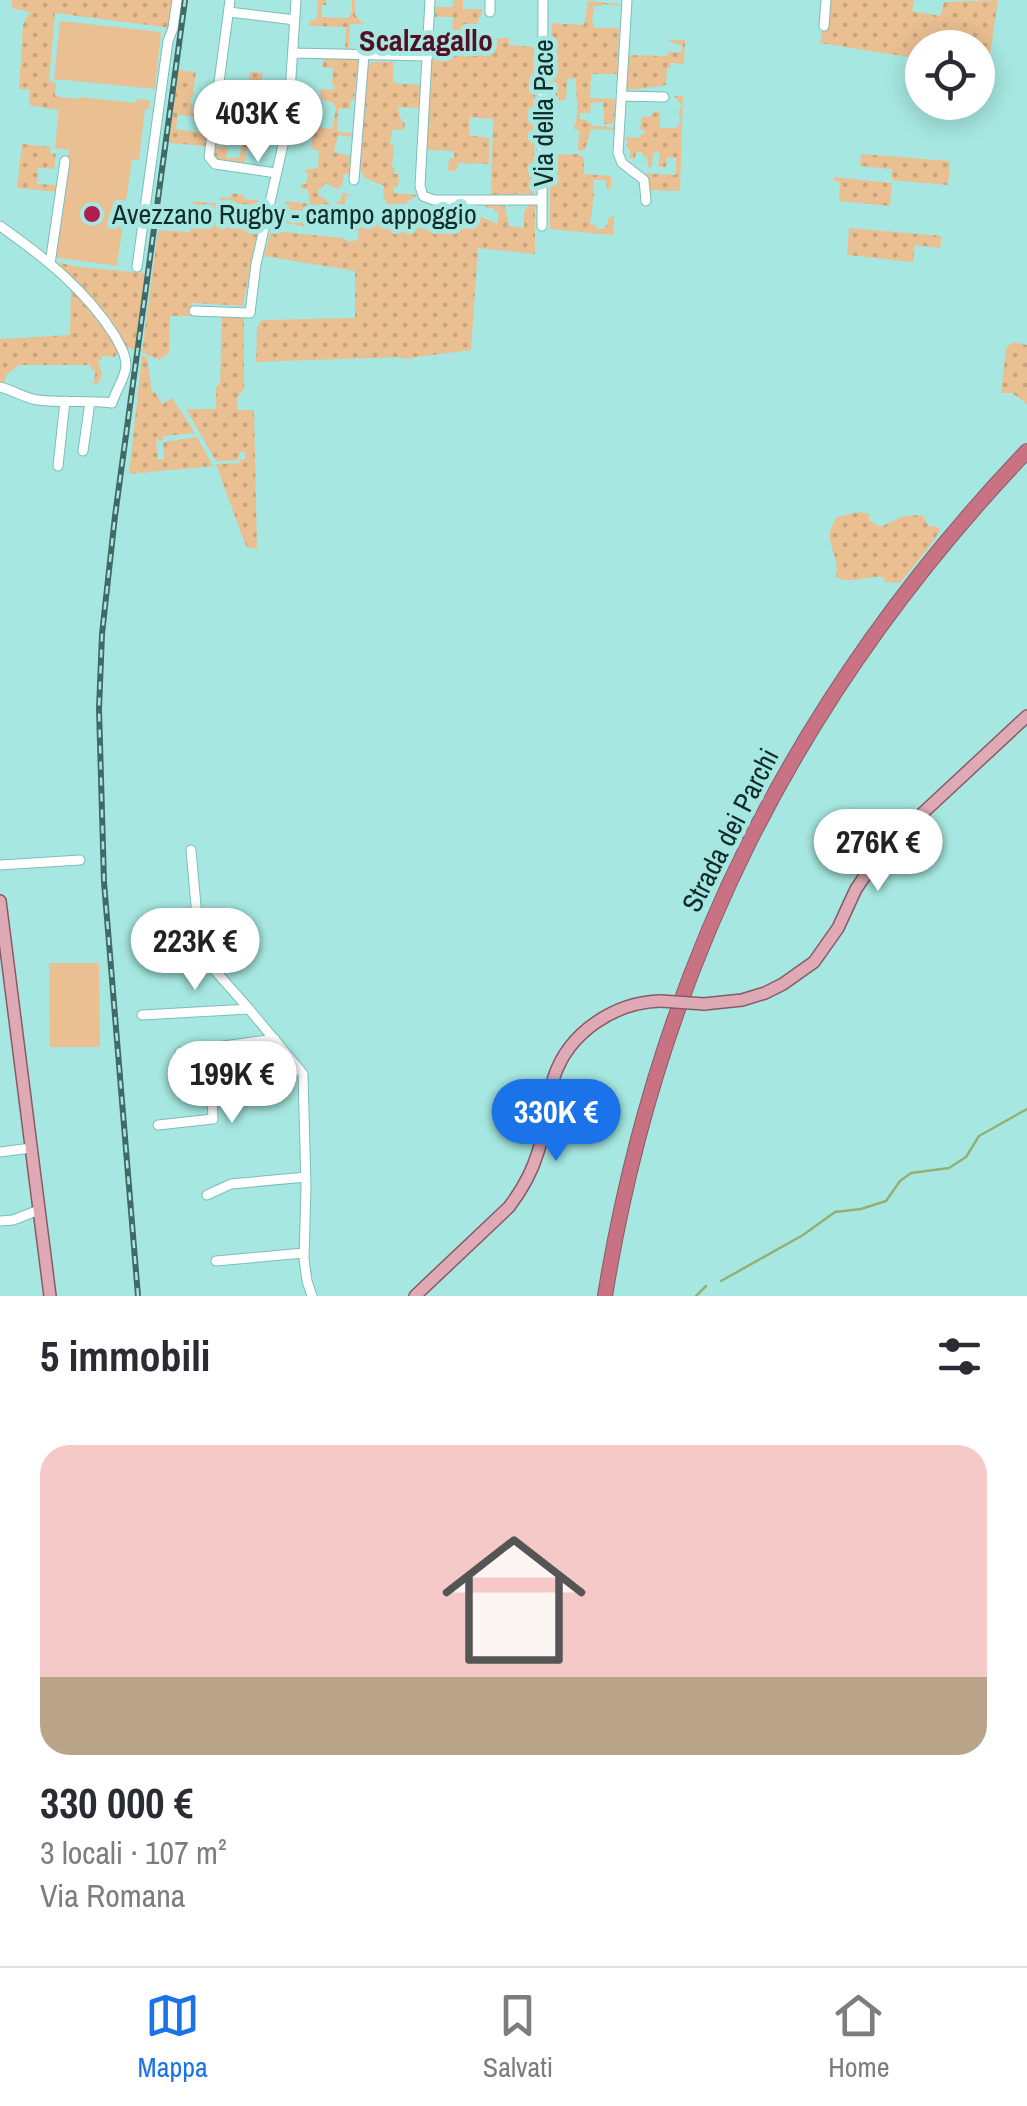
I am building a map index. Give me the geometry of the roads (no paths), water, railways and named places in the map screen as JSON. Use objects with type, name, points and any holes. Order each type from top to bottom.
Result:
[{"type":"highway","name":"Strada dei Parchi","points":[[609,1296],[627,1182],[662,1055],[707,932],[762,814],[817,718],[873,634],[954,531],[1027,451]]},
{"type":"highway","name":"Strada dei Parchi","points":[[609,1296],[634,1182],[669,1055],[705,956],[756,844],[815,736],[880,637],[958,537],[1027,462]]},
{"type":"main road","points":[[415,1296],[520,1192],[538,1153],[555,1074],[570,1047],[586,1030],[626,1007],[742,1000],[783,984],[814,962],[882,851],[1027,716]]},
{"type":"main road","points":[[0,900],[50,1296]]},
{"type":"street","points":[[137,267],[177,0]]},
{"type":"street","points":[[230,0],[209,157],[215,164],[276,173]]},
{"type":"street","points":[[194,311],[250,313],[256,264],[288,123],[296,0]]},
{"type":"street","points":[[430,0],[420,191],[434,200],[542,200]]},
{"type":"street","points":[[490,0],[490,12]]},
{"type":"street","name":"Via della Pace","points":[[542,226],[544,0]]},
{"type":"street","points":[[627,0],[618,157],[644,180],[646,201]]},
{"type":"street","points":[[824,26],[826,0]]},
{"type":"street","points":[[229,12],[294,20]]},
{"type":"street","points":[[293,53],[428,56]]},
{"type":"street","points":[[354,180],[364,55]]},
{"type":"street","points":[[621,96],[664,97]]},
{"type":"street","points":[[50,264],[65,161]]},
{"type":"street","points":[[0,226],[50,264],[100,312],[124,352],[126,366],[112,402],[40,400],[0,387]]},
{"type":"street","points":[[58,466],[65,401]]},
{"type":"street","points":[[84,452],[90,402]]},
{"type":"street","points":[[191,850],[204,958],[303,1074],[304,1254],[312,1296]]},
{"type":"street","points":[[0,866],[80,860]]},
{"type":"street","points":[[142,1015],[250,1009]]},
{"type":"street","points":[[180,1052],[276,1039]]},
{"type":"street","points":[[158,1125],[214,1120],[210,1049]]},
{"type":"street","points":[[0,1152],[30,1148]]},
{"type":"street","points":[[208,1195],[230,1184],[306,1177]]},
{"type":"street","points":[[0,1221],[39,1210]]},
{"type":"street","points":[[216,1261],[304,1254]]},
{"type":"waterway","points":[[721,1281],[803,1235],[835,1212],[886,1201],[911,1173],[949,1168],[966,1157],[979,1136],[1027,1109]]},
{"type":"waterway","points":[[696,1296],[706,1286]]},
{"type":"railway","points":[[138,1296],[104,882],[99,709],[102,634],[115,516],[185,0]]},
{"type":"place","name":"Avezzano Rugby - campo appoggio","points":[[92,214]]},
{"type":"district","name":"Scalzagallo","points":[[426,40]]}]
